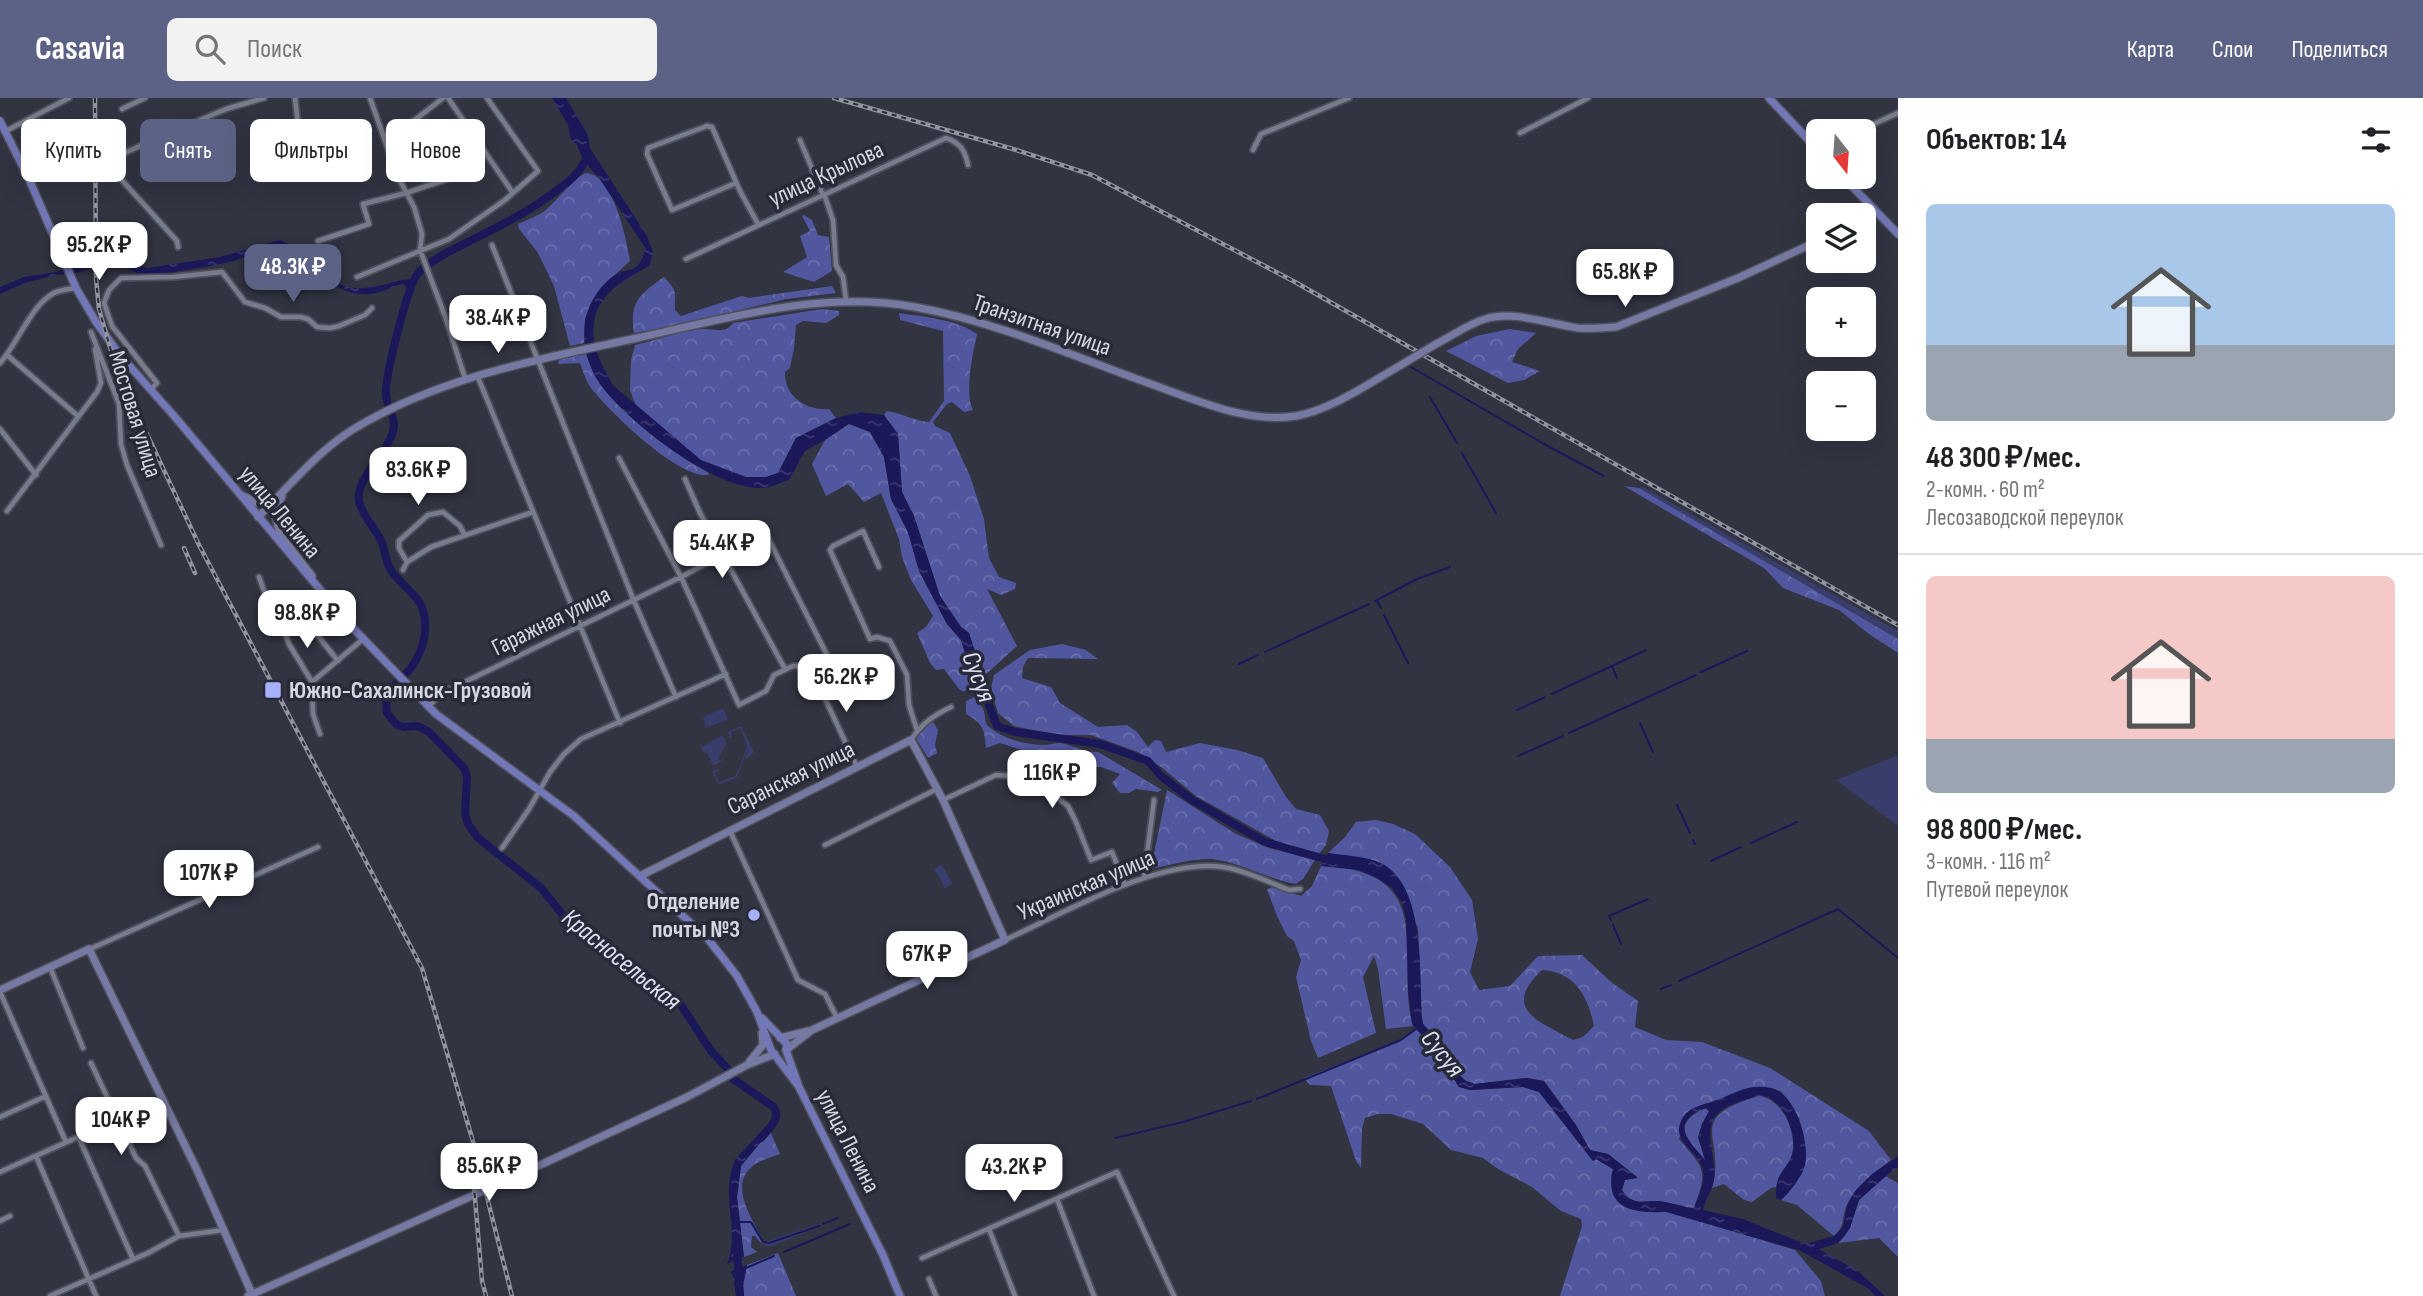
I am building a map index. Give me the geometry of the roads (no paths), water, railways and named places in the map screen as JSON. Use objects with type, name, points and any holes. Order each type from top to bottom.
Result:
[{"type":"main road","points":[[1769,98],[1806,137]]},
{"type":"main road","name":"улица Ленина","points":[[0,121],[75,285],[119,354],[151,388],[316,585],[429,706],[447,723],[541,790],[708,939],[737,976],[757,1012],[775,1054],[799,1087]]},
{"type":"main road","points":[[1854,189],[1867,203]]},
{"type":"main road","points":[[1876,213],[1898,234]]},
{"type":"main road","name":"Транзитная улица","points":[[258,517],[325,449],[375,418],[464,378],[789,306],[846,300],[915,306],[955,316],[1181,395],[1262,417],[1295,416],[1315,410],[1469,326],[1498,316],[1577,328],[1616,327],[1738,278],[1806,247]]},
{"type":"main road","points":[[239,495],[257,503],[265,502],[283,492]]},
{"type":"main road","points":[[283,492],[275,513],[280,535],[308,569],[316,585]]},
{"type":"main road","points":[[911,740],[943,800],[1005,940]]},
{"type":"main road","name":"Саранская улица","points":[[640,876],[911,740]]},
{"type":"main road","name":"Украинская улица","points":[[250,1295],[512,1178],[687,1097],[745,1066],[775,1054],[782,1054],[812,1030],[1005,940]]},
{"type":"main road","points":[[0,991],[89,950],[224,1230],[250,1295]]},
{"type":"main road","name":"улица Ленина","points":[[757,1012],[787,1044],[786,1050],[799,1087],[883,1255],[900,1296]]},
{"type":"main road","points":[[745,1066],[763,1045],[757,1012]]},
{"type":"main road","points":[[780,1038],[812,1030]]},
{"type":"main road","name":"Украинская улица","points":[[745,1066],[775,1039],[780,1038]]},
{"type":"main road","points":[[745,1066],[772,1060],[784,1067]]},
{"type":"street","points":[[6,131],[69,98]]},
{"type":"street","points":[[122,109],[145,98]]},
{"type":"street","points":[[178,247],[177,241],[110,167],[120,155],[130,150],[226,109],[264,98]]},
{"type":"street","points":[[295,98],[297,119]]},
{"type":"street","points":[[370,98],[406,193],[414,207],[422,234],[421,250],[464,378]]},
{"type":"street","points":[[384,136],[407,127],[446,98],[513,193]]},
{"type":"street","points":[[357,277],[449,239],[513,193],[538,171],[487,98]]},
{"type":"street","points":[[1252,150],[1261,134],[1349,98]]},
{"type":"street","points":[[1520,133],[1588,98]]},
{"type":"street","points":[[1876,123],[1898,113]]},
{"type":"street","points":[[736,183],[672,209],[647,154],[648,148],[712,127],[758,225]]},
{"type":"street","name":"улица Крылова","points":[[686,259],[946,138],[965,150],[968,165]]},
{"type":"street","points":[[800,141],[833,220],[836,265],[843,277],[846,300]]},
{"type":"street","points":[[318,241],[369,224],[363,204],[439,182]]},
{"type":"street","points":[[492,245],[634,601],[676,697]]},
{"type":"street","points":[[151,388],[158,383],[112,326],[104,303],[109,290],[121,278],[222,272],[245,302],[265,308],[281,317],[308,319],[317,327],[339,326],[365,315],[372,308]]},
{"type":"street","points":[[0,363],[48,297],[75,285]]},
{"type":"street","points":[[8,511],[97,392],[101,383],[91,332],[96,321]]},
{"type":"street","name":"Мостовая улица","points":[[91,332],[119,404],[121,444],[127,465],[161,545]]},
{"type":"street","points":[[6,355],[78,416]]},
{"type":"street","points":[[477,375],[621,723]]},
{"type":"street","points":[[0,429],[36,476]]},
{"type":"street","points":[[618,458],[681,578],[739,705],[766,691],[774,675],[785,669],[801,666],[813,673],[857,766]]},
{"type":"street","points":[[685,479],[785,669]]},
{"type":"street","points":[[407,562],[399,548],[399,541],[428,515],[443,512],[460,526],[464,534]]},
{"type":"street","points":[[403,570],[407,562],[431,547],[533,512]]},
{"type":"street","points":[[879,567],[863,531],[830,550],[870,639],[877,637],[890,641],[900,659],[907,675],[909,705],[917,730]]},
{"type":"street","name":"Гаражная улица","points":[[429,706],[442,693],[681,578],[765,532],[829,659],[826,666],[813,673]]},
{"type":"street","points":[[260,577],[268,603],[278,614],[289,643],[312,682],[313,714],[320,734]]},
{"type":"street","points":[[290,601],[338,661]]},
{"type":"street","points":[[312,682],[364,638]]},
{"type":"street","points":[[502,848],[550,772],[564,754],[581,739],[726,674]]},
{"type":"street","points":[[911,740],[917,730],[933,715],[951,707]]},
{"type":"street","points":[[943,800],[996,775],[1012,776],[1068,806],[1091,860],[1112,852],[1125,885]]},
{"type":"street","points":[[825,845],[937,789]]},
{"type":"street","points":[[1144,878],[1154,800]]},
{"type":"street","points":[[729,830],[798,980],[825,994],[837,1018]]},
{"type":"street","points":[[89,950],[318,846]]},
{"type":"street","name":"Украинская улица","points":[[1005,940],[1125,885],[1202,865],[1226,867],[1289,890],[1300,889]]},
{"type":"street","points":[[50,967],[83,1048]]},
{"type":"street","points":[[0,991],[66,1142]]},
{"type":"street","points":[[91,1063],[136,1158],[145,1166],[179,1236]]},
{"type":"street","points":[[0,1117],[46,1096]]},
{"type":"street","points":[[0,1172],[118,1119]]},
{"type":"street","points":[[79,1138],[133,1259]]},
{"type":"street","points":[[36,1156],[96,1296]]},
{"type":"street","points":[[922,1258],[1117,1172],[1174,1296]]},
{"type":"street","points":[[1057,1199],[1094,1296]]},
{"type":"street","points":[[0,1221],[10,1216]]},
{"type":"street","points":[[989,1229],[1015,1296]]},
{"type":"street","points":[[50,1296],[148,1253],[179,1236],[224,1230]]},
{"type":"street","points":[[929,1279],[936,1296]]},
{"type":"water","points":[[552,98],[566,98],[588,135],[590,148],[647,236],[653,252],[650,265],[613,289],[597,312],[594,324],[596,349],[614,386],[701,460],[746,477],[766,477],[778,473],[796,438],[836,418],[859,412],[884,415],[898,434],[902,492],[914,516],[940,596],[961,627],[969,633],[983,677],[974,681],[961,640],[947,624],[919,571],[908,532],[891,499],[884,457],[870,432],[849,424],[805,451],[789,480],[766,488],[743,486],[697,466],[674,451],[630,416],[600,384],[586,352],[584,334],[588,310],[604,285],[615,275],[637,266],[646,249],[599,178],[583,160],[577,145],[570,138],[568,125]]},
{"type":"water","points":[[280,240],[301,250],[341,285],[369,288],[411,279],[408,288],[403,284],[371,294],[357,294],[334,285],[284,247],[216,265],[153,274],[130,270],[121,264],[113,253],[99,261],[97,266],[77,273],[25,283],[0,294],[0,287],[24,277],[56,272],[88,261],[91,255],[98,255],[111,246],[120,248],[120,254],[147,268],[220,257]]},
{"type":"water","points":[[1328,853],[1370,859],[1392,871],[1404,887],[1417,930],[1423,1024],[1446,1049],[1459,1075],[1475,1084],[1527,1078],[1544,1081],[1576,1125],[1590,1150],[1608,1154],[1638,1178],[1625,1180],[1622,1190],[1634,1201],[1658,1201],[1694,1208],[1703,1172],[1699,1160],[1681,1138],[1679,1132],[1683,1117],[1698,1106],[1749,1088],[1771,1088],[1788,1099],[1803,1132],[1805,1165],[1784,1197],[1781,1200],[1776,1198],[1778,1179],[1793,1149],[1790,1125],[1776,1103],[1763,1096],[1734,1104],[1721,1111],[1712,1122],[1710,1136],[1714,1180],[1703,1210],[1743,1219],[1805,1244],[1834,1236],[1843,1227],[1847,1205],[1856,1190],[1872,1174],[1898,1156],[1898,1168],[1859,1200],[1850,1228],[1843,1238],[1838,1243],[1819,1249],[1858,1271],[1885,1296],[1875,1296],[1869,1289],[1801,1251],[1666,1212],[1633,1210],[1624,1206],[1617,1201],[1613,1193],[1613,1169],[1596,1159],[1593,1161],[1539,1092],[1523,1087],[1470,1090],[1459,1087],[1437,1052],[1412,1024],[1406,919],[1402,903],[1392,888],[1377,878],[1358,870],[1321,866]],"holes":[[[1706,1108],[1709,1111],[1698,1137],[1705,1160],[1692,1145],[1685,1125],[1695,1113]]]},
{"type":"water","points":[[765,1127],[770,1131],[741,1166],[737,1197],[744,1257],[727,1264],[732,1240],[729,1201],[731,1174],[735,1160]]},
{"type":"water","points":[[747,1265],[744,1296],[736,1296],[730,1272]]},
{"type":"waterway","name":"Красносельская","points":[[585,161],[572,178],[536,205],[425,267],[414,280],[409,293],[387,384],[386,398],[394,421],[392,434],[359,492],[361,507],[380,538],[388,566],[416,598],[425,620],[425,635],[416,661],[389,693],[387,713],[397,725],[418,726],[429,732],[464,768],[467,777],[465,814],[477,837],[541,888],[567,920],[589,930],[677,999],[733,1079],[774,1107],[775,1120],[761,1138]]},
{"type":"waterway","points":[[1411,367],[1604,476]]},
{"type":"waterway","points":[[1430,397],[1457,443]]},
{"type":"waterway","points":[[1462,453],[1496,513]]},
{"type":"waterway","points":[[1375,601],[1417,579],[1450,567]]},
{"type":"waterway","points":[[1377,601],[1381,608]]},
{"type":"waterway","points":[[1265,652],[1369,604]]},
{"type":"waterway","points":[[1384,615],[1408,663]]},
{"type":"waterway","points":[[1552,694],[1646,650]]},
{"type":"waterway","points":[[1701,672],[1747,651]]},
{"type":"waterway","points":[[1239,664],[1258,655]]},
{"type":"waterway","points":[[1612,666],[1617,678]]},
{"type":"waterway","name":"Сусуя","points":[[976,671],[997,726],[1015,732],[1100,744],[1148,761],[1161,776],[1192,800],[1265,842],[1332,861]]},
{"type":"waterway","points":[[1569,733],[1696,675]]},
{"type":"waterway","points":[[1517,710],[1545,697]]},
{"type":"waterway","points":[[1640,723],[1653,752]]},
{"type":"waterway","points":[[1518,756],[1563,736]]},
{"type":"waterway","points":[[1677,805],[1690,833]]},
{"type":"waterway","points":[[1751,843],[1797,822]]},
{"type":"waterway","points":[[1693,840],[1695,844]]},
{"type":"waterway","points":[[1711,861],[1741,847]]},
{"type":"waterway","points":[[1611,920],[1609,916],[1648,899]]},
{"type":"waterway","points":[[1679,981],[1838,909],[1898,958]]},
{"type":"waterway","points":[[1613,925],[1621,944]]},
{"type":"waterway","points":[[1661,989],[1671,985]]},
{"type":"waterway","points":[[1257,1099],[1401,1040],[1416,1029]]},
{"type":"waterway","points":[[1115,1138],[1183,1122],[1251,1101]]},
{"type":"waterway","points":[[823,1224],[838,1218]]},
{"type":"waterway","points":[[740,1222],[751,1222],[763,1242],[769,1243],[819,1226]]},
{"type":"waterway","points":[[784,1252],[850,1224]]},
{"type":"waterway","name":"Красносельская","points":[[737,1250],[740,1296]]},
{"type":"waterway","points":[[746,1268],[774,1256]]},
{"type":"railway","points":[[95,98],[96,279],[99,309],[116,368],[199,545],[422,968],[472,1138],[512,1296]]},
{"type":"railway","points":[[834,98],[1013,149],[1092,175],[1295,282],[1898,625]]},
{"type":"railway","points":[[184,548],[195,573]]},
{"type":"railway","points":[[472,1163],[482,1281],[486,1296]]},
{"type":"place","name":"Южно-Сахалинск-Грузовой","points":[[273,690]]},
{"type":"place","name":"Отделение почты №3","points":[[754,915]]}]
